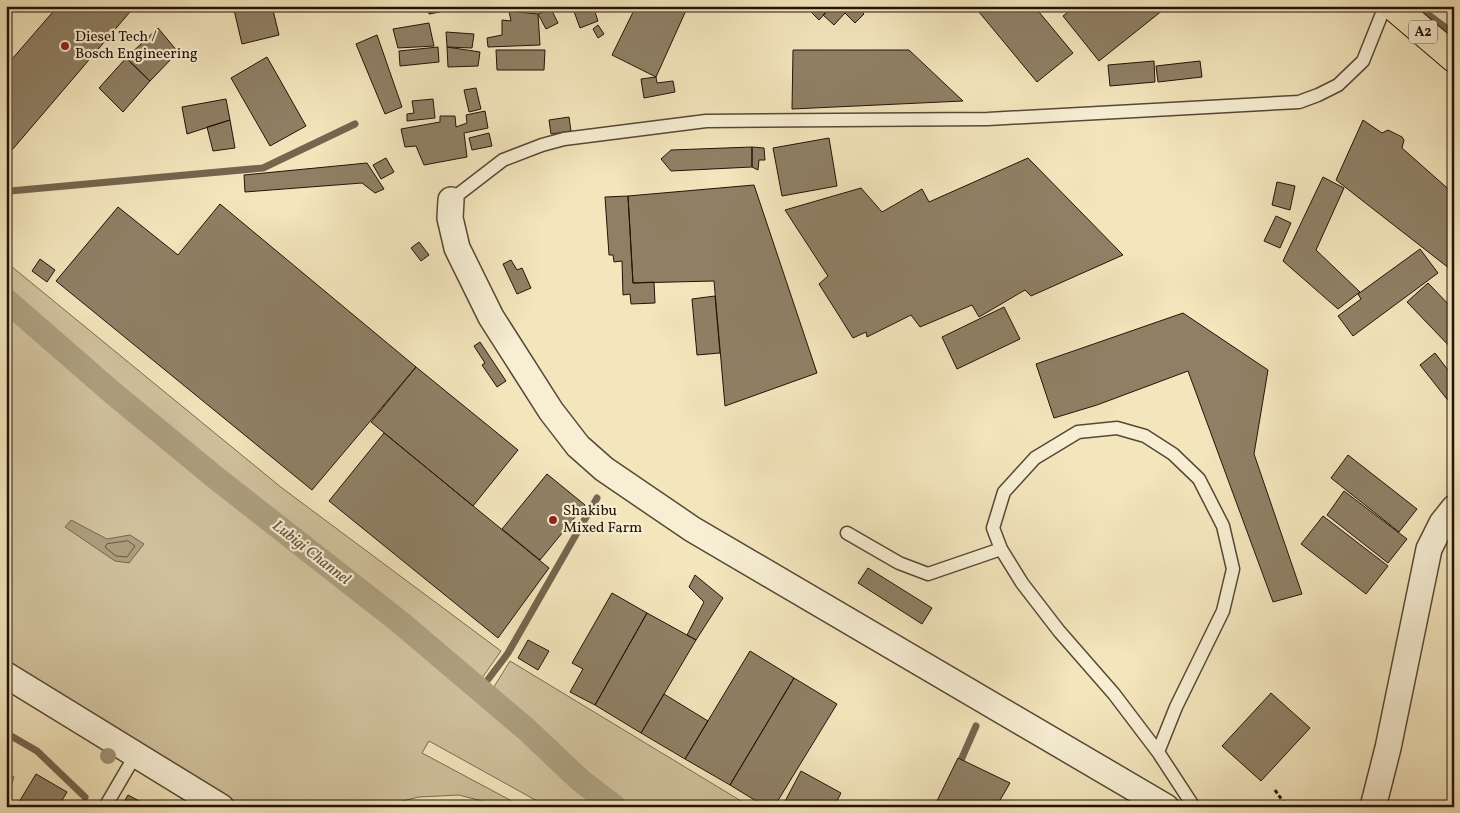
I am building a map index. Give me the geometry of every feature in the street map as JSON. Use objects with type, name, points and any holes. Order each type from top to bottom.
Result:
[{"type":"main road","name":"A2","points":[[1393,6],[1454,58]]},
{"type":"street","points":[[451,200],[450,218],[457,248],[491,317],[551,411],[578,446],[604,469],[692,529],[1166,807]]},
{"type":"street","points":[[1373,807],[1388,748],[1429,549],[1442,523],[1454,508]]},
{"type":"street","points":[[6,675],[221,807]]},
{"type":"lane","points":[[451,200],[503,160],[564,138],[706,121],[988,119],[1299,102],[1338,85],[1363,60],[1385,6]]},
{"type":"lane","points":[[1158,752],[1176,708],[1223,611],[1233,569],[1223,526],[1199,479],[1173,454],[1145,436],[1117,428],[1078,432],[1035,458],[1004,492],[993,528],[1001,549],[1027,590],[1059,631],[1114,694],[1158,752],[1194,807]]},
{"type":"lane","points":[[847,533],[899,563],[928,574],[1001,549]]},
{"type":"lane","points":[[105,807],[136,754]]},
{"type":"path","points":[[1275,790],[1287,807]]},
{"type":"shaded area","points":[[6,262],[282,488],[501,651],[480,681],[404,617],[170,432],[6,292]]},
{"type":"shaded area","points":[[6,313],[115,408],[465,683],[607,807],[548,807],[429,741],[422,753],[523,807],[505,807],[459,795],[419,797],[390,804],[389,807],[241,807],[114,729],[6,667]]},
{"type":"shaded area","points":[[510,661],[751,807],[629,807],[621,804],[585,776],[492,690]]},
{"type":"shaded area","points":[[6,772],[14,777],[6,805]]},
{"type":"water","points":[[71,520],[107,539],[130,535],[144,544],[129,563],[115,561],[65,527]]},
{"type":"building","points":[[58,6],[135,6],[6,157],[6,66]]},
{"type":"building","points":[[163,6],[177,6],[163,10]]},
{"type":"building","points":[[245,6],[272,6],[279,35],[242,44],[234,10],[245,8]]},
{"type":"building","points":[[396,6],[420,6],[398,12]]},
{"type":"building","points":[[427,6],[438,6],[440,12],[429,14]]},
{"type":"building","points":[[572,6],[593,6],[598,21],[580,28]]},
{"type":"building","points":[[636,6],[688,6],[656,77],[612,55]]},
{"type":"building","points":[[805,6],[832,6],[819,20]]},
{"type":"building","points":[[832,6],[856,6],[864,14],[855,23],[845,13],[834,25],[823,15]]},
{"type":"building","points":[[974,6],[1034,6],[1073,53],[1037,82]]},
{"type":"building","points":[[1076,6],[1168,6],[1099,61],[1063,16]]},
{"type":"building","points":[[551,9],[558,23],[546,29],[538,14]]},
{"type":"building","points":[[509,11],[538,14],[540,45],[488,47],[487,38],[502,35],[502,20],[511,21]]},
{"type":"building","points":[[429,23],[434,46],[398,48],[393,29]]},
{"type":"building","points":[[598,25],[604,34],[598,38],[593,29]]},
{"type":"building","points":[[158,28],[178,52],[150,81],[126,58]]},
{"type":"building","points":[[446,32],[474,34],[472,48],[447,47]]},
{"type":"building","points":[[377,35],[402,107],[385,114],[356,44]]},
{"type":"building","points":[[438,47],[439,62],[400,66],[399,51]]},
{"type":"building","points":[[447,47],[480,52],[478,66],[448,67]]},
{"type":"building","points":[[496,50],[545,50],[544,70],[497,70]]},
{"type":"building","points":[[793,50],[909,50],[963,101],[792,109]]},
{"type":"building","points":[[267,57],[306,126],[270,146],[231,78]]},
{"type":"building","points":[[126,58],[150,81],[123,112],[99,88]]},
{"type":"building","points":[[1154,61],[1155,82],[1110,86],[1108,65]]},
{"type":"building","points":[[1200,61],[1202,77],[1158,82],[1156,66]]},
{"type":"building","points":[[656,77],[657,83],[673,81],[675,92],[644,98],[641,79]]},
{"type":"building","points":[[476,88],[481,109],[469,112],[464,90]]},
{"type":"building","points":[[226,99],[230,120],[187,134],[182,107]]},
{"type":"building","points":[[433,99],[435,118],[407,121],[407,114],[414,113],[412,101]]},
{"type":"building","points":[[485,111],[488,128],[464,133],[467,157],[424,165],[416,146],[405,147],[401,129],[440,122],[440,116],[455,116],[456,127],[467,123],[466,115]]},
{"type":"building","points":[[569,117],[571,131],[551,134],[549,120]]},
{"type":"building","points":[[230,120],[235,148],[213,151],[207,127]]},
{"type":"building","points":[[1363,120],[1382,133],[1388,130],[1402,137],[1404,140],[1402,148],[1454,194],[1454,272],[1336,180]]},
{"type":"building","points":[[489,133],[492,146],[472,150],[469,138]]},
{"type":"building","points":[[829,138],[837,186],[782,196],[773,148]]},
{"type":"building","points":[[752,147],[752,167],[671,171],[661,159],[671,150]]},
{"type":"building","points":[[752,147],[764,148],[765,160],[759,160],[758,170],[752,167]]},
{"type":"building","points":[[386,158],[394,172],[381,179],[373,165]]},
{"type":"building","points":[[1028,158],[1123,255],[1031,296],[1025,290],[979,317],[972,305],[920,327],[911,315],[867,337],[866,332],[853,338],[819,284],[828,276],[785,210],[861,188],[882,212],[922,189],[929,202]]},
{"type":"building","points":[[367,163],[384,189],[375,193],[362,183],[245,192],[244,175]]},
{"type":"building","points":[[1323,177],[1344,188],[1316,250],[1360,292],[1338,309],[1283,261]]},
{"type":"building","points":[[1277,182],[1295,186],[1290,210],[1272,205]]},
{"type":"building","points":[[754,185],[817,373],[725,406],[714,281],[633,283],[628,196]]},
{"type":"building","points":[[628,196],[633,283],[654,282],[655,303],[631,304],[630,294],[623,295],[622,261],[614,262],[613,255],[609,255],[605,197]]},
{"type":"building","points":[[220,204],[416,367],[312,490],[56,281],[118,207],[178,255]]},
{"type":"building","points":[[1276,216],[1291,223],[1280,248],[1264,241]]},
{"type":"building","points":[[419,242],[429,255],[421,261],[411,248]]},
{"type":"building","points":[[1420,249],[1438,273],[1353,336],[1338,316],[1361,299],[1358,294]]},
{"type":"building","points":[[40,259],[55,270],[47,282],[32,271]]},
{"type":"building","points":[[511,260],[517,270],[522,268],[531,288],[517,294],[503,264]]},
{"type":"building","points":[[1428,283],[1454,310],[1454,351],[1407,302]]},
{"type":"building","points":[[715,296],[720,353],[697,355],[692,299]]},
{"type":"building","points":[[1004,307],[1020,339],[957,369],[942,337]]},
{"type":"building","points":[[1183,313],[1268,370],[1254,454],[1302,594],[1273,602],[1188,371],[1097,405],[1054,418],[1036,364]]},
{"type":"building","points":[[480,342],[506,381],[497,387],[482,365],[485,363],[474,346]]},
{"type":"building","points":[[1435,353],[1454,378],[1454,408],[1420,365]]},
{"type":"building","points":[[416,367],[518,450],[473,506],[371,422]]},
{"type":"building","points":[[384,433],[549,568],[498,638],[329,501]]},
{"type":"building","points":[[1348,455],[1417,509],[1399,532],[1331,478]]},
{"type":"building","points":[[547,474],[585,505],[540,560],[502,529]]},
{"type":"building","points":[[1344,491],[1407,539],[1388,563],[1327,515]]},
{"type":"building","points":[[1323,516],[1388,566],[1366,594],[1301,544]]},
{"type":"building","points":[[868,568],[932,608],[922,624],[858,583]]},
{"type":"building","points":[[695,575],[723,598],[696,640],[687,635],[704,602],[689,587]]},
{"type":"building","points":[[612,593],[647,613],[595,705],[570,692],[583,669],[572,663]]},
{"type":"building","points":[[647,613],[696,640],[641,733],[595,705]]},
{"type":"building","points":[[528,640],[549,651],[538,670],[518,658]]},
{"type":"building","points":[[750,651],[794,678],[730,785],[685,759]]},
{"type":"building","points":[[794,678],[837,704],[774,807],[766,807],[730,785]]},
{"type":"building","points":[[1271,693],[1310,728],[1261,781],[1222,746]]},
{"type":"building","points":[[664,694],[708,721],[685,759],[641,733]]},
{"type":"building","points":[[958,758],[1010,783],[996,807],[934,807]]},
{"type":"building","points":[[801,771],[841,793],[834,807],[782,807]]},
{"type":"building","points":[[36,774],[67,792],[58,807],[16,807]]},
{"type":"building","points":[[128,795],[143,803],[141,807],[121,807]]},
{"type":"waterway","points":[[1421,9],[1454,34]]},
{"type":"waterway","points":[[6,194],[10,191],[263,168],[355,124]]},
{"type":"waterway","name":"Lubigi Channel","points":[[6,300],[114,394],[216,478],[401,623],[526,729],[580,780],[615,807]]},
{"type":"waterway","points":[[480,690],[508,653],[597,498]]},
{"type":"waterway","points":[[958,767],[976,726]]},
{"type":"waterway","points":[[6,733],[37,751],[85,797]]},
{"type":"railway","points":[[419,807],[465,803],[479,807]]},
{"type":"place","name":"Diesel Tech / Bosch Engineering","points":[[65,46]]},
{"type":"place","name":"Shakibu Mixed Farm","points":[[553,520]]}]
